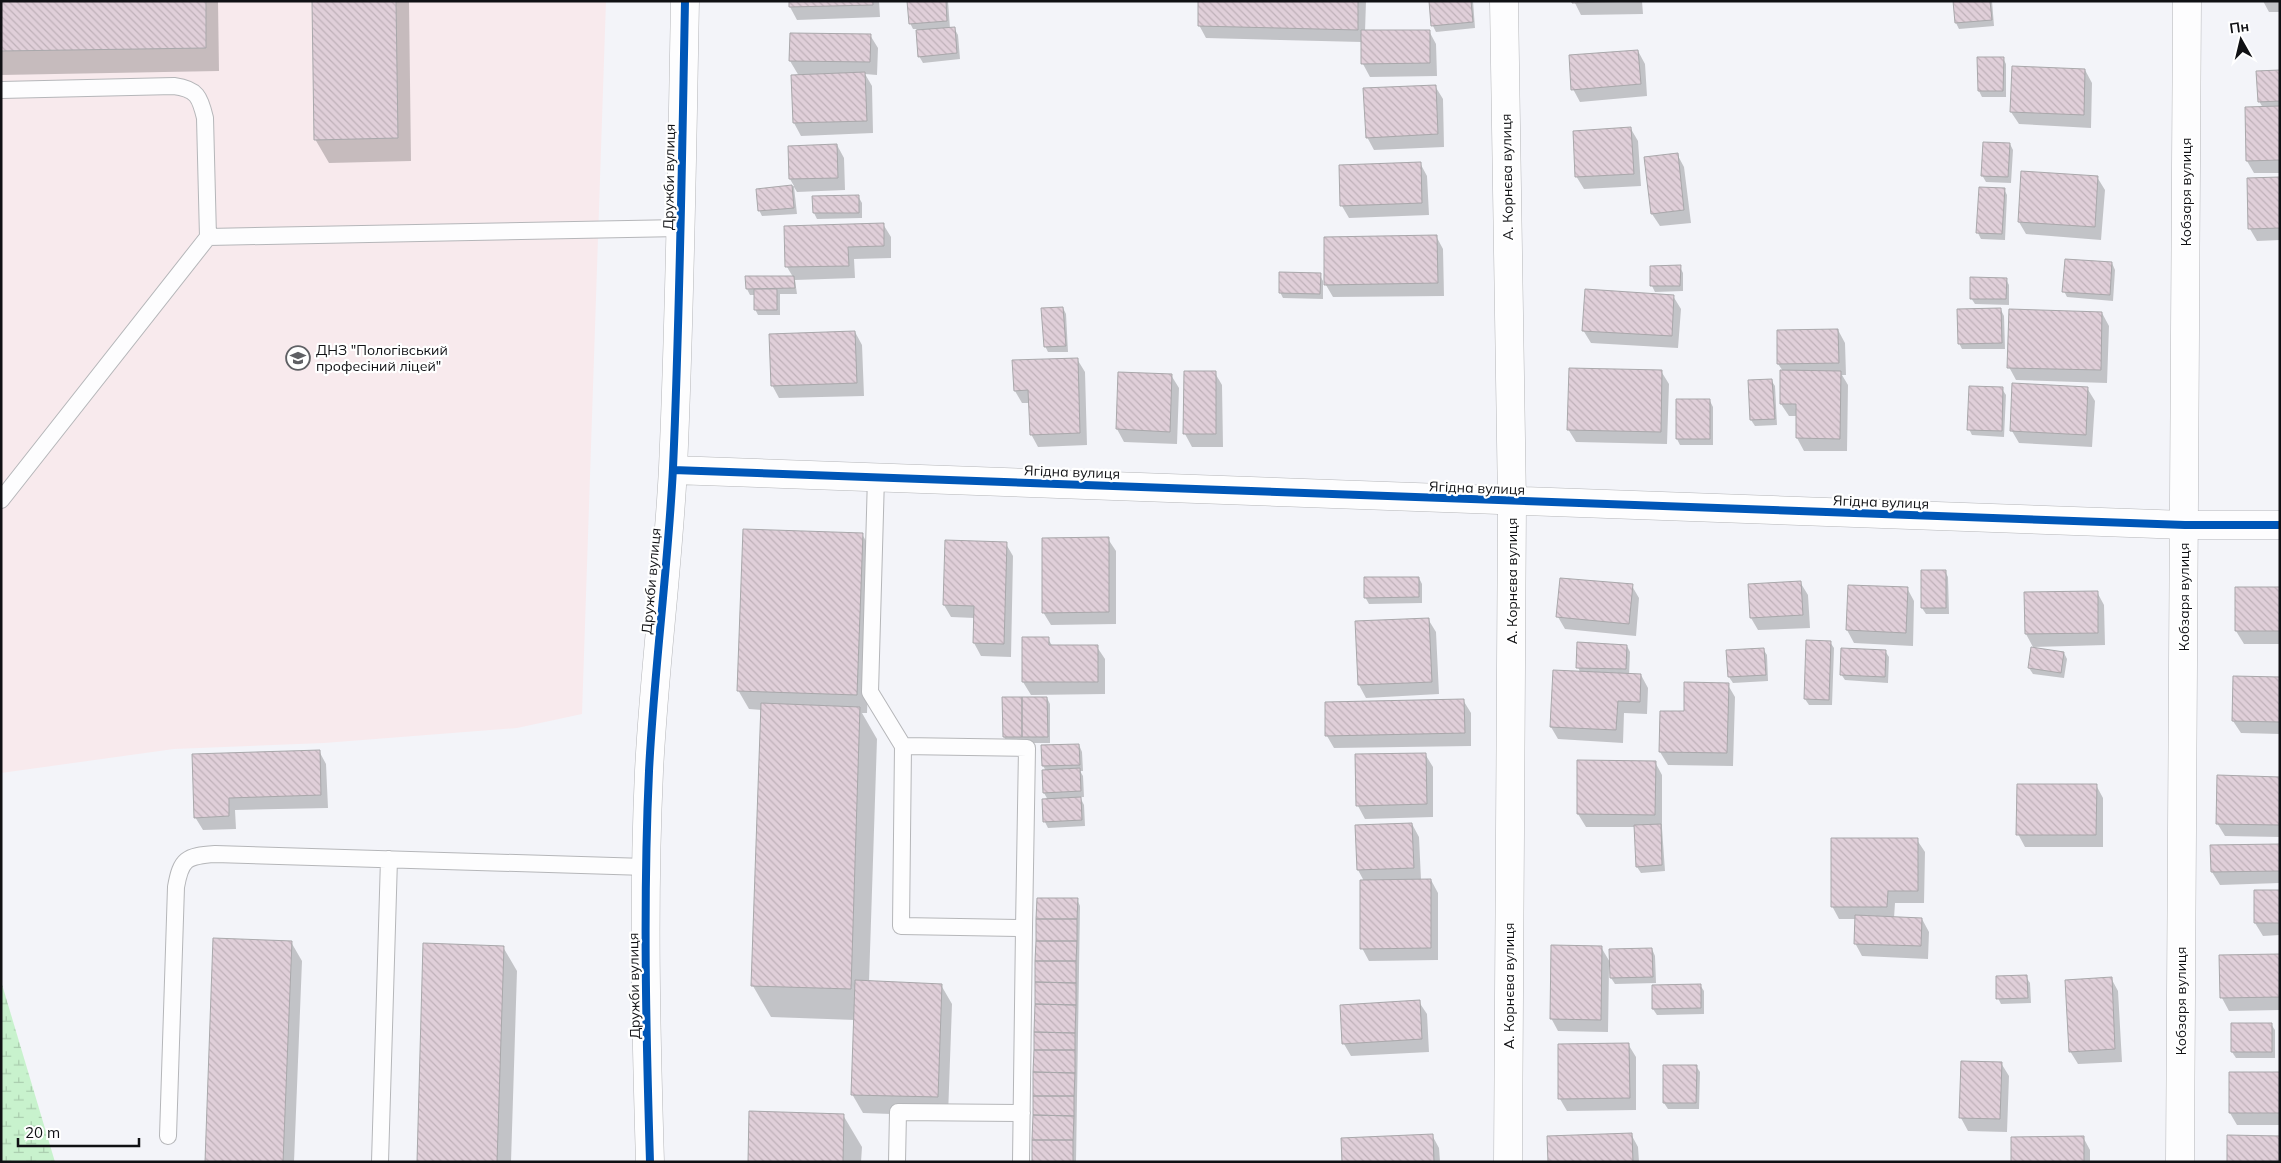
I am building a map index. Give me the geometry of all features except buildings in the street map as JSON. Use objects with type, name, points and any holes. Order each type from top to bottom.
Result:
[{"type":"street","name":"Дружби вулиця","points":[[650,1162],[646,995],[646,867],[649,766],[673,470],[681,228],[685,1]]},
{"type":"street","name":"А. Корнєва вулиця","points":[[1504,1],[1512,502],[1508,1162]]},
{"type":"street","name":"Кобзаря вулиця","points":[[2180,1162],[2187,1]]},
{"type":"street","name":"Ягідна вулиця","points":[[673,470],[1512,502],[2185,525],[2280,525]]},
{"type":"lane","points":[[1,90],[174,86],[187,88],[196,94],[202,105],[205,118],[208,237],[1,500]]},
{"type":"lane","points":[[208,237],[681,228]]},
{"type":"lane","points":[[876,477],[870,692],[903,746],[900,926],[1024,928]]},
{"type":"lane","points":[[903,746],[1027,748],[1021,1162]]},
{"type":"lane","points":[[168,1136],[176,888],[179,870],[185,860],[198,855],[214,854],[646,867]]},
{"type":"lane","points":[[380,1162],[389,859]]},
{"type":"lane","points":[[897,1162],[898,1112],[1022,1113]]},
{"type":"shaded area","name":"ДНЗ \"Пологівський професіний ліцей\"","points":[[1,1],[606,1],[582,714],[517,728],[324,743],[174,749],[1,773]]},
{"type":"green space","points":[[1,981],[55,1162],[1,1162]]},
{"type":"cycle path","points":[[650,1162],[646,966],[647,820],[651,733],[673,468],[679,293],[685,1]]},
{"type":"cycle path","points":[[673,470],[2185,525],[2280,525]]},
{"type":"place","name":"ДНЗ \"Пологівський професіний ліцей\"","points":[[298,358]]}]
